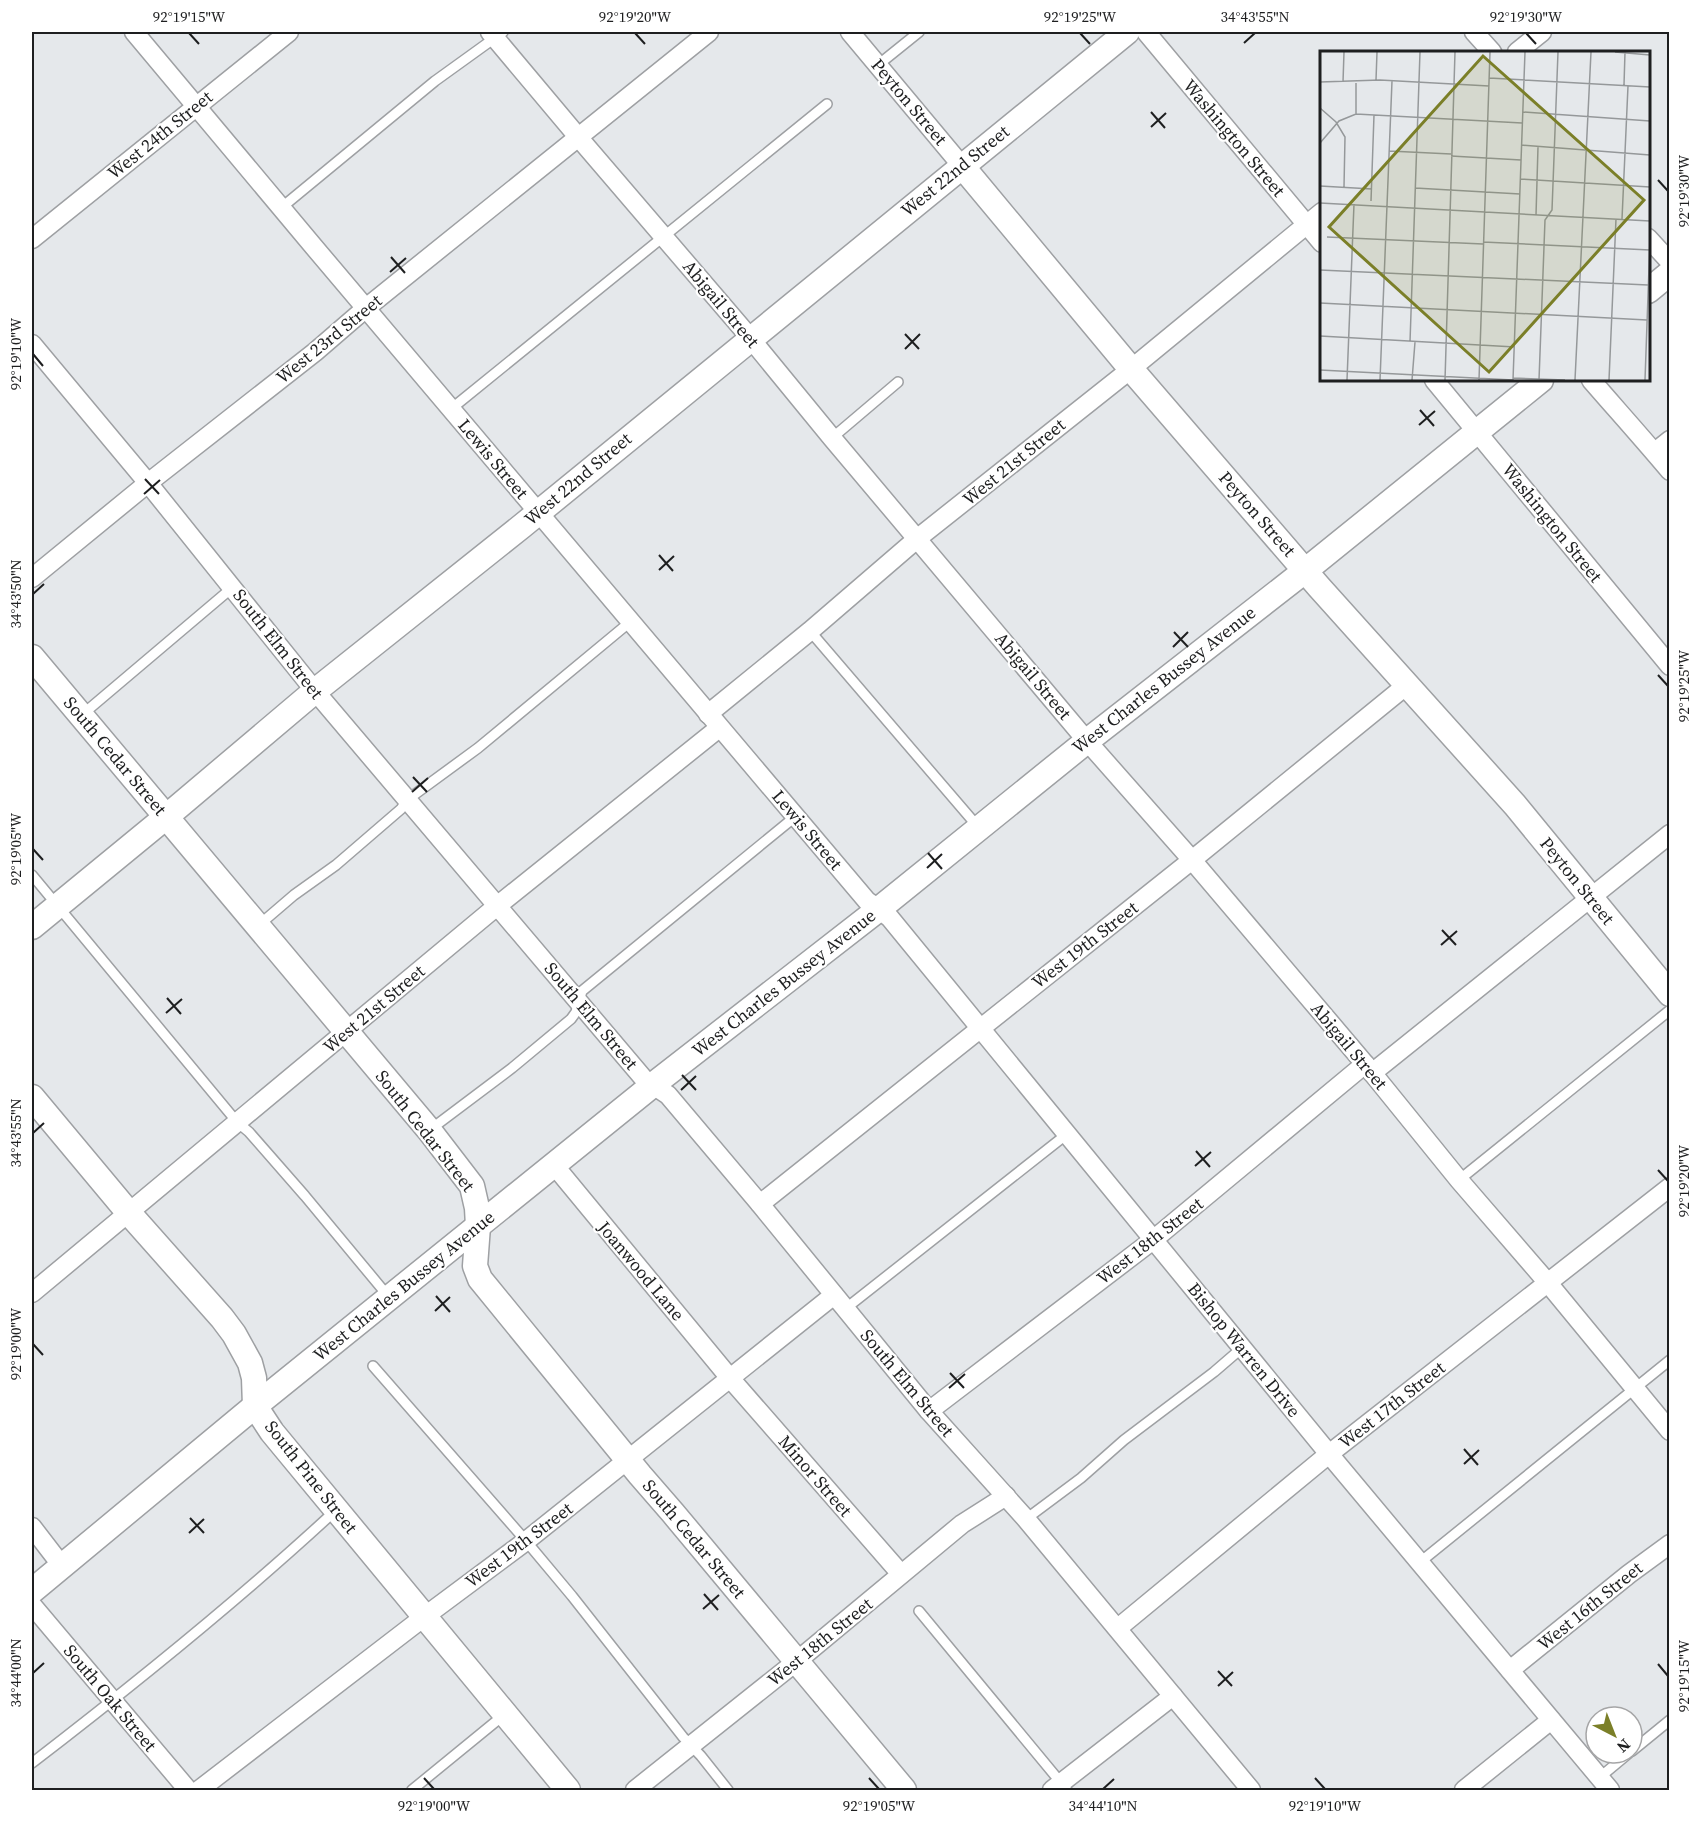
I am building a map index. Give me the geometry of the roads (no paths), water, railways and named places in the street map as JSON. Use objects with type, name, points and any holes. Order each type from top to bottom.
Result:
[{"type":"street","name":"Lewis Street","points":[[134,32],[713,721],[867,901],[879,909]]},
{"type":"street","name":"West 24th Street","points":[[32,239],[289,32]]},
{"type":"street","name":"West 23rd Street","points":[[32,578],[709,32]]},
{"type":"street","name":"Peyton Street","points":[[850,32],[1131,369],[1515,805],[1670,994]]},
{"type":"street","name":"West 22nd Street","points":[[32,927],[315,691],[1127,32]]},
{"type":"street","name":"Washington Street","points":[[1146,32],[1320,241]]},
{"type":"street","points":[[1474,32],[1491,51]]},
{"type":"street","points":[[1518,51],[1542,32]]},
{"type":"street","name":"Abigail Street","points":[[497,34],[579,138],[750,338],[1087,741],[1192,860],[1368,1068],[1670,1431]]},
{"type":"street","name":"West 21st Street","points":[[32,1293],[497,906],[713,721],[810,631],[918,538],[1131,369],[1320,214]]},
{"type":"street","points":[[1650,240],[1670,262]]},
{"type":"street","points":[[1650,289],[1670,273]]},
{"type":"street","name":"South Elm Street","points":[[32,344],[233,587],[315,691],[644,1079],[668,1095],[929,1411],[1026,1519],[1251,1791]]},
{"type":"street","name":"Washington Street","points":[[1435,381],[1670,666]]},
{"type":"street","name":"West Charles Bussey Avenue","points":[[32,1591],[255,1406],[654,1084],[879,909],[1540,381]]},
{"type":"street","points":[[1592,381],[1670,471]]},
{"type":"street","points":[[1655,452],[1670,440]]},
{"type":"street","name":"South Cedar Street","points":[[32,657],[429,1130],[472,1186],[477,1199],[478,1226],[475,1266],[480,1279],[904,1791]]},
{"type":"street","name":"West 19th Street","points":[[760,1204],[1192,860],[1408,684]]},
{"type":"street","name":"West 18th Street","points":[[929,1411],[1153,1240],[1368,1068],[1591,898],[1670,834]]},
{"type":"street","name":"Bishop Warren Drive","points":[[879,909],[890,918],[1329,1454],[1604,1784]]},
{"type":"street","name":"South Pine Street","points":[[32,1098],[128,1212],[222,1318],[250,1363],[254,1378],[255,1406],[272,1432],[568,1791]]},
{"type":"street","name":"Joanwood Lane","points":[[554,1165],[729,1377]]},
{"type":"street","name":"West 17th Street","points":[[1118,1628],[1329,1454],[1670,1187]]},
{"type":"street","name":"West 19th Street","points":[[199,1791],[526,1541],[729,1377],[839,1302]]},
{"type":"street","name":"Minor Street","points":[[729,1377],[902,1574]]},
{"type":"street","name":"West 18th Street","points":[[636,1791],[962,1524],[1006,1496]]},
{"type":"street","points":[[32,1527],[63,1566]]},
{"type":"street","name":"West 16th Street","points":[[1510,1670],[1670,1544]]},
{"type":"street","name":"South Oak Street","points":[[32,1605],[188,1791]]},
{"type":"street","points":[[1060,1788],[1173,1696]]},
{"type":"street","points":[[1464,1791],[1551,1720]]},
{"type":"lane","points":[[878,65],[919,32]]},
{"type":"lane","points":[[281,208],[435,81],[497,34]]},
{"type":"lane","points":[[451,409],[827,104]]},
{"type":"lane","points":[[832,438],[898,382]]},
{"type":"lane","points":[[81,716],[233,587]]},
{"type":"lane","points":[[258,926],[294,894],[336,865],[401,809],[407,800],[478,748],[630,622]]},
{"type":"lane","points":[[810,631],[979,828]]},
{"type":"lane","points":[[429,1130],[512,1068],[571,1019],[576,1012],[582,991],[796,816]]},
{"type":"lane","points":[[32,875],[237,1122],[249,1132],[291,1180],[389,1298]]},
{"type":"lane","points":[[1459,1180],[1670,1010]]},
{"type":"lane","points":[[839,1302],[1067,1134]]},
{"type":"lane","points":[[1026,1519],[1081,1478],[1124,1440],[1214,1372],[1243,1347]]},
{"type":"lane","points":[[1419,1563],[1670,1360]]},
{"type":"lane","points":[[373,1366],[572,1596],[728,1791]]},
{"type":"lane","points":[[32,1763],[112,1701],[260,1578],[336,1510]]},
{"type":"lane","points":[[920,1611],[1060,1788]]},
{"type":"lane","points":[[412,1791],[505,1714]]},
{"type":"lane","points":[[1644,1741],[1670,1720]]},
{"type":"lane","points":[[1604,1784],[1620,1765]]}]
